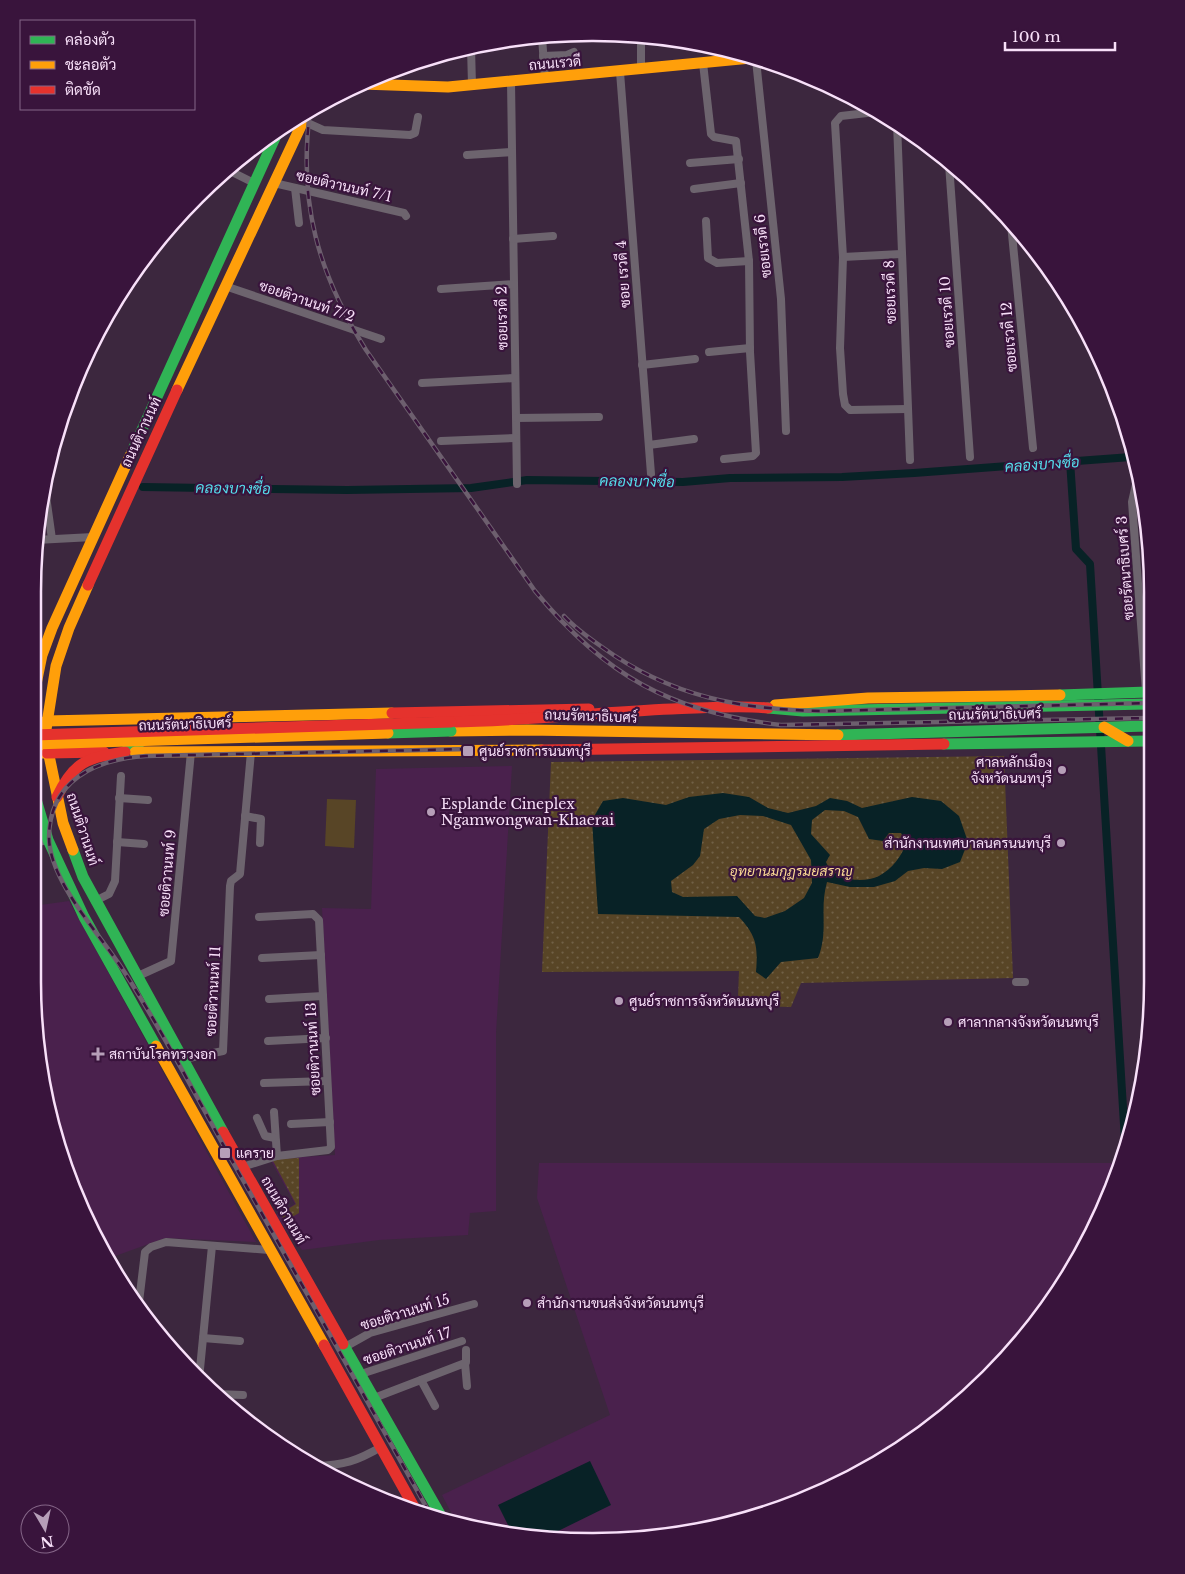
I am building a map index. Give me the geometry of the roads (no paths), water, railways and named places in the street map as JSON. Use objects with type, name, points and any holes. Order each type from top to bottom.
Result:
[{"type":"main road","name":"ถนนเรวดี","points":[[379,85],[448,87],[511,82],[702,63],[721,57]]},
{"type":"main road","name":"ถนนติวานนท์","points":[[301,125],[139,471],[64,642],[46,721],[43,743],[73,855],[95,901],[242,1167],[437,1510]]},
{"type":"main road","name":"ถนนติวานนท์","points":[[41,660],[52,628],[93,536],[272,144]]},
{"type":"main road","name":"ถนนรัตนาธิเบศร์","points":[[1098,700],[1144,692]]},
{"type":"main road","name":"ถนนรัตนาธิเบศร์","points":[[41,744],[451,727],[608,712],[759,707],[803,711],[1098,700],[1144,704]]},
{"type":"main road","name":"ถนนรัตนาธิเบศร์","points":[[41,721],[189,716],[584,709],[608,712]]},
{"type":"main road","points":[[189,716],[174,724],[170,736],[176,747],[190,752]]},
{"type":"main road","name":"ถนนรัตนาธิเบศร์","points":[[43,743],[451,727],[627,733],[833,734],[1144,726]]},
{"type":"main road","points":[[1100,727],[1128,741]]},
{"type":"main road","points":[[43,743],[54,739],[117,737],[132,744],[142,752]]},
{"type":"main road","name":"ถนนรัตนาธิเบศร์","points":[[43,743],[125,752],[251,752],[1144,740]]},
{"type":"main road","points":[[57,797],[64,780],[76,765],[85,760],[125,752]]},
{"type":"main road","points":[[41,816],[48,840],[84,917],[411,1502]]},
{"type":"main road","points":[[143,1021],[158,1013]]},
{"type":"street","points":[[641,43],[641,70]]},
{"type":"street","points":[[542,44],[545,79]]},
{"type":"street","points":[[543,56],[567,55],[574,52]]},
{"type":"street","points":[[471,55],[472,85]]},
{"type":"street","points":[[702,63],[711,134],[714,137],[734,138],[739,159],[748,261],[750,348],[756,452],[753,456],[724,459]]},
{"type":"street","name":"ซอยเรวดี 6","points":[[757,67],[781,299],[786,431]]},
{"type":"street","name":"ซอย เรวดี 4","points":[[620,72],[651,474]]},
{"type":"street","name":"ซอยเรวดี 2","points":[[511,82],[517,484]]},
{"type":"street","points":[[865,113],[841,116],[834,123],[843,257],[840,348],[845,405],[850,410],[857,411],[907,409]]},
{"type":"street","points":[[309,120],[323,130],[410,135],[415,133],[418,117]]},
{"type":"street","name":"ซอยเรวดี 8","points":[[897,133],[910,460]]},
{"type":"street","points":[[467,155],[512,152]]},
{"type":"street","points":[[690,163],[739,159]]},
{"type":"street","points":[[235,173],[254,183]]},
{"type":"street","name":"ซอยเรวดี 10","points":[[951,174],[970,457]]},
{"type":"street","name":"ซอยติวานนท์ 7/1","points":[[274,183],[404,213],[406,216]]},
{"type":"street","points":[[694,189],[741,183]]},
{"type":"street","points":[[295,188],[299,223]]},
{"type":"street","points":[[706,222],[708,258],[717,263],[748,261]]},
{"type":"street","name":"ซอยเรวดี 12","points":[[1012,235],[1033,448]]},
{"type":"street","points":[[512,238],[553,236]]},
{"type":"street","points":[[843,257],[902,254]]},
{"type":"street","points":[[441,288],[514,284]]},
{"type":"street","name":"ซอยติวานนท์ 7/2","points":[[226,286],[381,338]]},
{"type":"street","points":[[709,352],[750,348]]},
{"type":"street","points":[[642,364],[695,359]]},
{"type":"street","points":[[422,383],[515,378]]},
{"type":"street","points":[[516,418],[599,417]]},
{"type":"street","points":[[441,441],[516,438]]},
{"type":"street","points":[[649,445],[694,439]]},
{"type":"street","name":"ซอยรัตนาธิเบศร์ 3","points":[[1134,492],[1132,502],[1144,654]]},
{"type":"street","points":[[48,510],[52,539]]},
{"type":"street","points":[[44,540],[93,536]]},
{"type":"street","name":"ซอยติวานนท์ 9","points":[[138,976],[171,961],[190,752]]},
{"type":"street","points":[[251,752],[245,816],[261,819],[260,843]]},
{"type":"street","points":[[95,901],[109,894],[114,889],[121,776]]},
{"type":"street","points":[[120,798],[148,800]]},
{"type":"street","name":"ซอยติวานนท์ 11","points":[[184,1059],[222,1051],[230,882],[240,874],[245,816]]},
{"type":"street","points":[[41,841],[48,840]]},
{"type":"street","points":[[117,842],[144,844]]},
{"type":"street","name":"ซอยติวานนท์ 13","points":[[242,1167],[277,1156],[328,1150],[331,1147],[319,920],[312,914],[258,917]]},
{"type":"street","points":[[262,958],[321,955]]},
{"type":"street","points":[[269,999],[324,996]]},
{"type":"street","points":[[268,1041],[326,1038]]},
{"type":"street","points":[[264,1084],[327,1081]]},
{"type":"street","points":[[274,1112],[277,1156]]},
{"type":"street","points":[[257,1118],[265,1136],[275,1138]]},
{"type":"street","points":[[291,1124],[330,1122]]},
{"type":"street","points":[[140,1296],[145,1252],[166,1242],[269,1250]]},
{"type":"street","points":[[200,1368],[212,1246]]},
{"type":"street","name":"ซอยติวานนท์ 15","points":[[345,1347],[370,1333],[474,1304]]},
{"type":"street","points":[[203,1338],[240,1341]]},
{"type":"street","name":"ซอยติวานนท์ 17","points":[[360,1374],[462,1341]]},
{"type":"street","points":[[466,1350],[467,1386]]},
{"type":"street","points":[[374,1398],[466,1362]]},
{"type":"street","points":[[421,1380],[435,1406]]},
{"type":"street","points":[[227,1394],[243,1395]]},
{"type":"street","points":[[329,1465],[342,1465],[358,1460],[381,1447]]},
{"type":"waterway","name":"คลองบางซื่อ","points":[[143,487],[347,490],[471,488],[527,480],[683,482],[730,478],[842,477],[914,473],[1127,457]]},
{"type":"waterway","points":[[1070,461],[1076,549],[1090,564],[1124,1127]]},
{"type":"railway","points":[[309,120],[307,176],[310,207],[324,265],[349,321],[366,350],[535,591],[561,621],[588,646],[615,667],[643,685],[706,711],[781,725],[1144,718]]},
{"type":"railway","points":[[564,616],[577,629],[602,647],[654,678],[708,697],[765,708],[825,711],[1144,703]]},
{"type":"railway","points":[[426,1506],[154,1020],[115,958],[67,890],[58,873],[49,838],[51,818],[57,801],[67,787],[79,776],[93,768],[127,758],[469,749]]},
{"type":"place","name":"ศูนย์ราชการนนทบุรี","points":[[468,751]]},
{"type":"place","name":"ศาลหลักเมือง จังหวัดนนทบุรี","points":[[1062,770]]},
{"type":"place","name":"Esplande Cineplex Ngamwongwan-Khaerai","points":[[431,812]]},
{"type":"place","name":"สำนักงานเทศบาลนครนนทบุรี","points":[[1061,843]]},
{"type":"place","name":"ศูนย์ราชการจังหวัดนนทบุรี","points":[[619,1001]]},
{"type":"place","name":"ศาลากลางจังหวัดนนทบุรี","points":[[948,1022]]},
{"type":"place","name":"สถาบันโรคทรวงอก","points":[[98,1054]]},
{"type":"place","name":"แคราย","points":[[225,1153]]},
{"type":"place","name":"สำนักงานขนส่งจังหวัดนนทบุรี","points":[[527,1303]]},
{"type":"park label","name":"อุทยานมกุฎรมยสราญ","points":[[791,871]]}]
